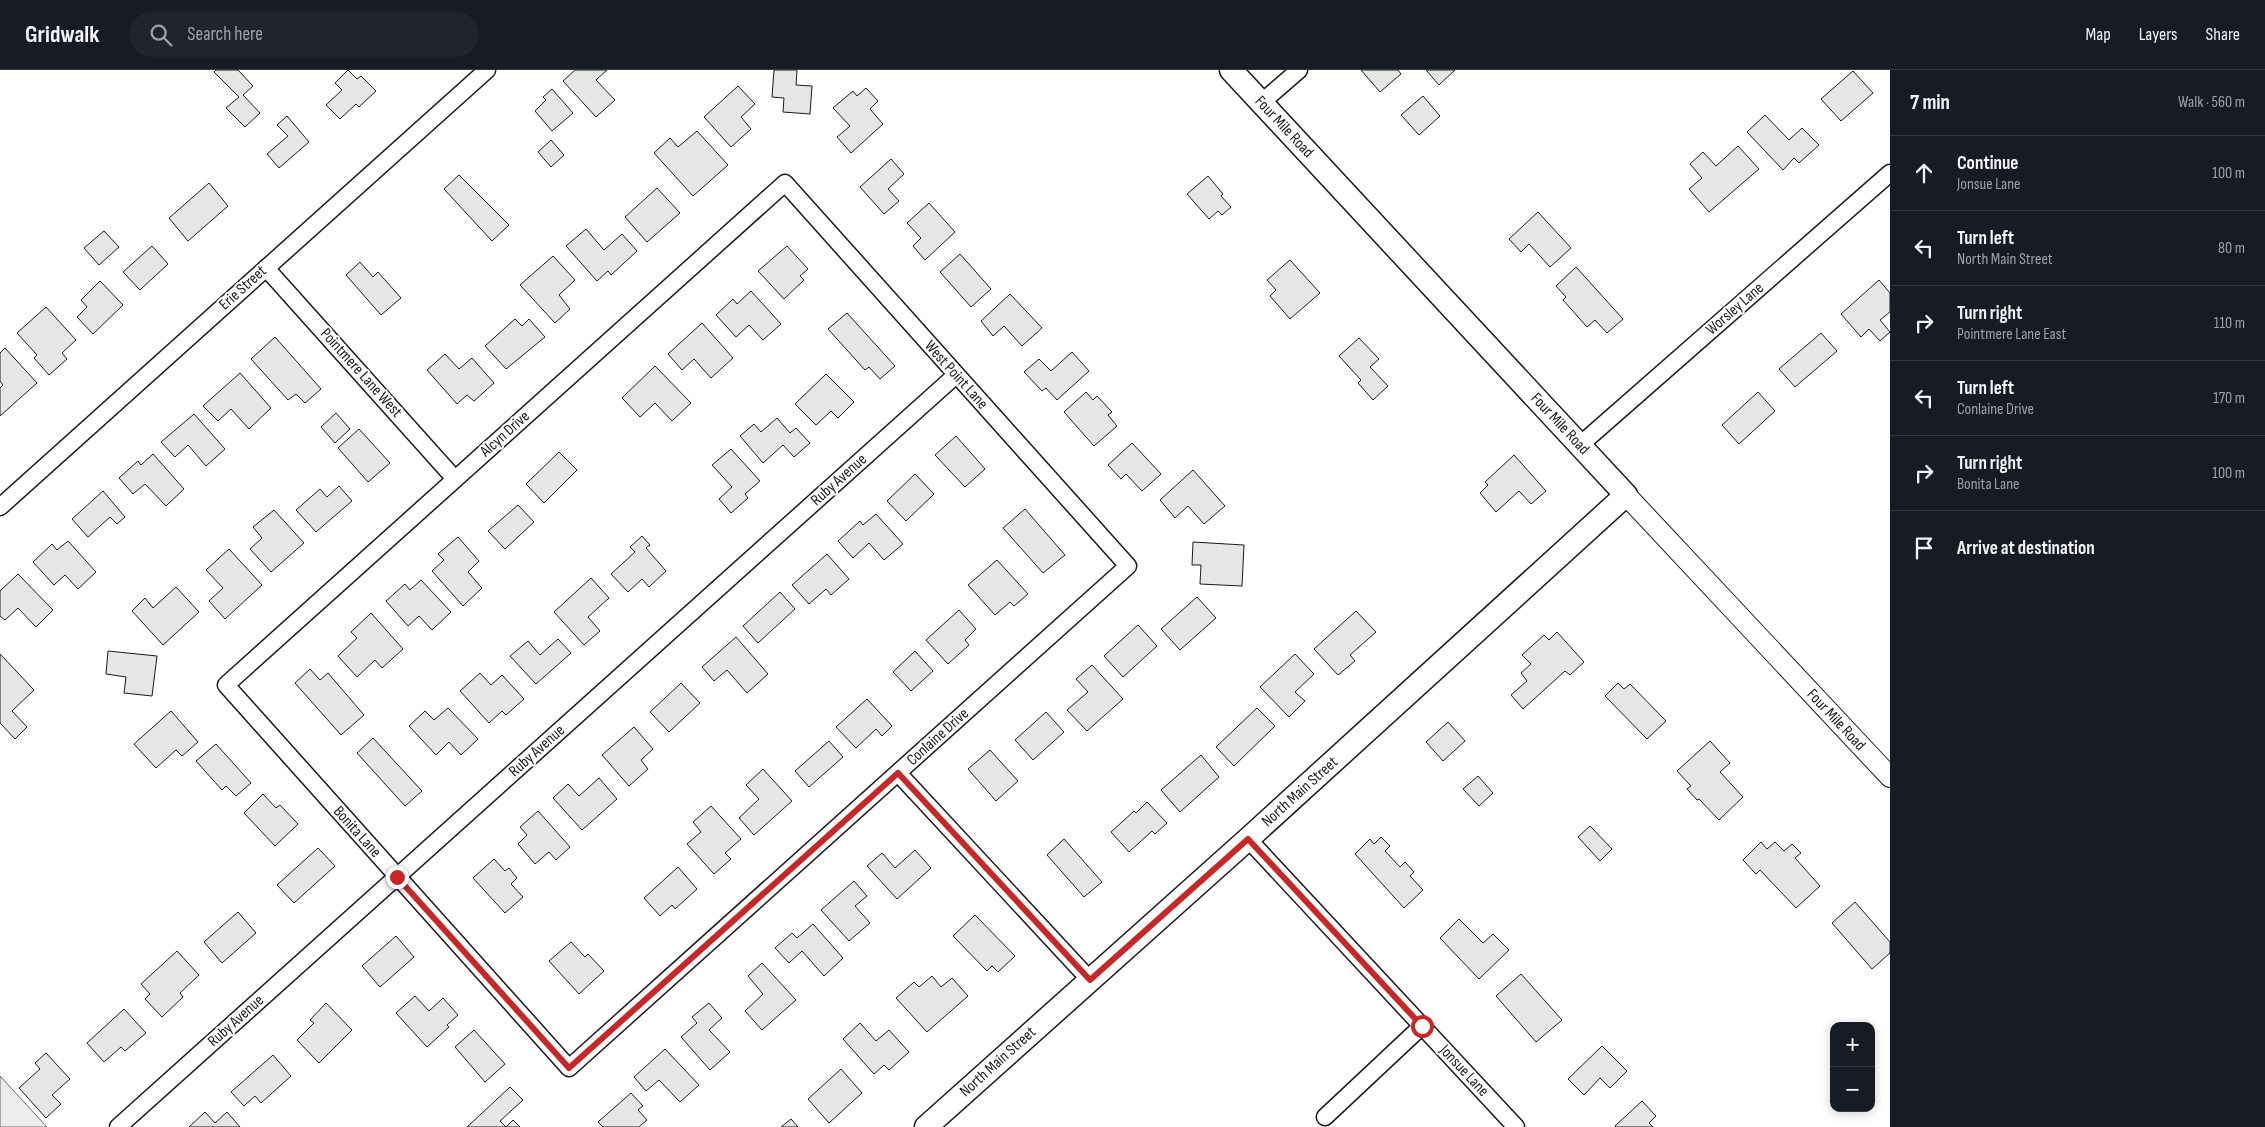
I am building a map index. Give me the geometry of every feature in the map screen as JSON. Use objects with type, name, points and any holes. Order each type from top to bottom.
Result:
[{"type":"main road","name":"Four Mile Road","points":[[1231,70],[1626,495]]},
{"type":"main road","name":"North Main Street","points":[[926,1127],[1248,839],[1626,495]]},
{"type":"street","name":"Erie Street","points":[[0,507],[487,70]]},
{"type":"street","points":[[1261,103],[1298,70]]},
{"type":"street","name":"Worsley Lane","points":[[1580,445],[1890,173]]},
{"type":"street","name":"West Point Lane","points":[[784,183],[1128,566]]},
{"type":"street","name":"Alcyn Drive","points":[[226,685],[784,183]]},
{"type":"street","name":"Pointmere Lane West","points":[[266,268],[456,478]]},
{"type":"street","name":"Ruby Avenue","points":[[118,1127],[956,375]]},
{"type":"street","name":"Four Mile Road","points":[[1626,495],[1890,777]]},
{"type":"street","name":"Conlaine Drive","points":[[569,1068],[1128,566]]},
{"type":"street","name":"Bonita Lane","points":[[226,685],[569,1068]]},
{"type":"street","points":[[898,773],[1090,980]]},
{"type":"street","name":"Jonsue Lane","points":[[1248,839],[1516,1127]]},
{"type":"street","points":[[1325,1117],[1422,1026]]},
{"type":"shaded area","points":[[0,1076],[47,1127],[0,1127]]},
{"type":"building","points":[[216,70],[238,70],[253,86],[243,95],[260,113],[245,127],[226,108],[239,97],[214,72]]},
{"type":"building","points":[[348,70],[357,79],[361,76],[376,91],[359,107],[356,104],[340,119],[326,105],[342,90],[335,83]]},
{"type":"building","points":[[575,70],[607,70],[596,80],[615,100],[596,117],[563,81]]},
{"type":"building","points":[[774,70],[797,70],[796,85],[812,86],[810,114],[783,112],[784,98],[772,97]]},
{"type":"building","points":[[1361,70],[1398,70],[1401,74],[1380,92]]},
{"type":"building","points":[[1426,70],[1455,70],[1439,85]]},
{"type":"building","points":[[1853,71],[1873,93],[1841,121],[1821,99]]},
{"type":"building","points":[[738,86],[755,104],[741,117],[751,129],[731,147],[704,117]]},
{"type":"building","points":[[866,88],[878,101],[870,109],[883,124],[851,153],[837,137],[850,126],[833,108],[853,91],[857,96]]},
{"type":"building","points":[[552,89],[573,113],[552,131],[535,111],[546,100],[543,97]]},
{"type":"building","points":[[1423,96],[1440,116],[1419,135],[1401,115]]},
{"type":"building","points":[[1765,115],[1789,140],[1802,128],[1819,145],[1799,163],[1794,158],[1783,170],[1747,132]]},
{"type":"building","points":[[287,116],[309,142],[279,168],[267,154],[288,136],[277,125]]},
{"type":"building","points":[[697,131],[728,165],[693,196],[654,153],[670,138],[678,147]]},
{"type":"building","points":[[551,140],[564,155],[551,167],[538,152]]},
{"type":"building","points":[[1738,146],[1759,169],[1709,212],[1689,189],[1702,178],[1690,164],[1703,152],[1716,166]]},
{"type":"building","points":[[891,159],[904,174],[888,189],[899,201],[884,214],[860,187]]},
{"type":"building","points":[[459,175],[509,225],[492,241],[444,189]]},
{"type":"building","points":[[1208,176],[1231,207],[1222,215],[1218,211],[1209,219],[1187,194]]},
{"type":"building","points":[[209,183],[228,206],[188,241],[169,218]]},
{"type":"building","points":[[657,188],[680,213],[647,242],[625,217]]},
{"type":"building","points":[[929,203],[955,232],[925,260],[913,246],[921,238],[907,223]]},
{"type":"building","points":[[1538,212],[1571,248],[1550,267],[1529,244],[1521,252],[1509,239]]},
{"type":"building","points":[[586,229],[604,250],[622,234],[637,251],[611,275],[608,271],[597,281],[566,246]]},
{"type":"building","points":[[104,231],[119,247],[99,265],[84,248]]},
{"type":"building","points":[[152,246],[168,264],[140,290],[123,272]]},
{"type":"building","points":[[787,246],[808,269],[800,276],[804,280],[784,299],[758,271]]},
{"type":"building","points":[[960,254],[991,289],[971,307],[940,272]]},
{"type":"building","points":[[553,256],[575,280],[559,295],[570,309],[555,323],[520,285]]},
{"type":"building","points":[[1290,260],[1320,293],[1290,319],[1270,296],[1276,290],[1267,280]]},
{"type":"building","points":[[360,262],[373,277],[378,272],[401,298],[381,315],[346,275]]},
{"type":"building","points":[[1576,267],[1623,319],[1607,333],[1595,320],[1587,327],[1563,300],[1566,297],[1556,286]]},
{"type":"building","points":[[1879,280],[1890,293],[1890,312],[1880,320],[1890,332],[1880,341],[1869,329],[1861,337],[1841,314]]},
{"type":"building","points":[[100,281],[123,305],[93,334],[77,317],[87,307],[81,300]]},
{"type":"building","points":[[751,291],[781,324],[763,340],[749,325],[736,337],[716,315],[733,299],[737,304]]},
{"type":"building","points":[[1010,294],[1042,328],[1022,346],[1004,326],[993,336],[981,321]]},
{"type":"building","points":[[46,307],[76,340],[62,353],[67,359],[49,375],[34,358],[37,355],[17,333]]},
{"type":"building","points":[[847,313],[895,366],[880,379],[869,367],[865,370],[828,329]]},
{"type":"building","points":[[515,319],[522,326],[529,319],[545,337],[506,369],[485,346]]},
{"type":"building","points":[[702,323],[733,358],[711,378],[694,359],[682,370],[668,354]]},
{"type":"building","points":[[1821,333],[1837,351],[1795,387],[1779,369]]},
{"type":"building","points":[[275,337],[321,389],[305,403],[296,394],[288,400],[251,359]]},
{"type":"building","points":[[1359,338],[1379,359],[1370,367],[1388,386],[1373,400],[1358,383],[1361,380],[1339,356]]},
{"type":"building","points":[[5,348],[37,383],[0,416],[0,388],[3,385],[0,381],[0,353]]},
{"type":"building","points":[[1072,352],[1089,371],[1057,400],[1046,388],[1042,391],[1024,372],[1039,359],[1051,371]]},
{"type":"building","points":[[445,354],[459,369],[472,358],[494,383],[474,401],[467,395],[457,404],[427,370]]},
{"type":"building","points":[[655,366],[691,403],[672,421],[655,403],[640,417],[622,398]]},
{"type":"building","points":[[240,373],[271,408],[249,429],[231,409],[218,421],[203,406]]},
{"type":"building","points":[[826,374],[854,402],[838,418],[831,411],[816,425],[795,404]]},
{"type":"building","points":[[1086,392],[1093,400],[1097,396],[1112,412],[1108,415],[1117,426],[1094,446],[1064,412]]},
{"type":"building","points":[[1758,392],[1775,411],[1739,444],[1722,425]]},
{"type":"building","points":[[336,413],[350,429],[335,443],[321,427]]},
{"type":"building","points":[[194,414],[225,449],[206,466],[188,445],[175,457],[161,442]]},
{"type":"building","points":[[777,418],[790,433],[796,428],[810,443],[794,457],[783,445],[763,463],[740,436],[754,424],[761,432]]},
{"type":"building","points":[[359,429],[390,463],[368,482],[338,448]]},
{"type":"building","points":[[956,436],[985,469],[965,487],[935,455]]},
{"type":"building","points":[[1132,443],[1161,474],[1142,491],[1126,474],[1121,479],[1108,465]]},
{"type":"building","points":[[731,449],[760,481],[745,494],[748,498],[731,513],[719,499],[732,487],[712,465]]},
{"type":"building","points":[[559,452],[577,470],[544,503],[526,484]]},
{"type":"building","points":[[153,454],[184,489],[166,506],[145,484],[133,494],[119,478],[138,461],[141,465]]},
{"type":"building","points":[[1514,455],[1546,491],[1531,504],[1519,491],[1496,512],[1480,493],[1488,485],[1485,482]]},
{"type":"building","points":[[1193,470],[1225,506],[1204,524],[1188,506],[1175,518],[1160,500]]},
{"type":"building","points":[[915,474],[934,494],[906,521],[887,501]]},
{"type":"building","points":[[339,486],[352,501],[316,532],[296,510],[320,489],[327,497]]},
{"type":"building","points":[[103,491],[125,517],[117,524],[110,517],[88,537],[72,519]]},
{"type":"building","points":[[518,505],[534,522],[505,549],[488,531]]},
{"type":"building","points":[[1025,509],[1065,555],[1043,573],[1003,528]]},
{"type":"building","points":[[274,510],[304,543],[271,572],[250,549],[262,538],[253,527]]},
{"type":"building","points":[[876,514],[903,544],[884,560],[869,543],[853,558],[838,541],[860,521],[863,525]]},
{"type":"building","points":[[642,536],[650,545],[646,548],[666,571],[649,587],[642,579],[628,592],[611,574],[635,552],[630,547]]},
{"type":"building","points":[[458,537],[479,561],[468,572],[482,588],[463,606],[432,571],[444,560],[438,554]]},
{"type":"building","points":[[68,541],[96,572],[78,589],[65,575],[54,585],[33,562],[52,544],[57,550]]},
{"type":"building","points":[[1193,542],[1244,545],[1242,586],[1200,584],[1201,565],[1192,565]]},
{"type":"building","points":[[229,549],[262,585],[225,619],[209,601],[223,588],[206,570]]},
{"type":"building","points":[[827,554],[849,579],[831,595],[826,589],[809,604],[792,585]]},
{"type":"building","points":[[997,560],[1028,594],[1014,606],[1010,602],[995,615],[968,585]]},
{"type":"building","points":[[18,574],[53,610],[36,627],[18,608],[5,620],[0,616],[0,591]]},
{"type":"building","points":[[591,578],[609,598],[588,617],[600,631],[584,645],[554,612]]},
{"type":"building","points":[[421,580],[451,612],[432,630],[419,616],[408,626],[386,601],[405,584],[410,590]]},
{"type":"building","points":[[176,587],[199,612],[163,645],[132,611],[145,598],[153,608]]},
{"type":"building","points":[[780,592],[795,609],[758,643],[743,626]]},
{"type":"building","points":[[1197,597],[1216,618],[1180,650],[1161,629]]},
{"type":"building","points":[[959,610],[976,629],[965,640],[969,645],[948,664],[926,640]]},
{"type":"building","points":[[1356,611],[1376,632],[1350,655],[1355,661],[1338,675],[1314,649]]},
{"type":"building","points":[[371,613],[403,649],[382,668],[375,660],[357,677],[338,656],[357,638],[351,632]]},
{"type":"building","points":[[1138,625],[1157,646],[1123,677],[1104,656]]},
{"type":"building","points":[[1557,632],[1584,662],[1570,675],[1565,671],[1523,709],[1511,695],[1527,681],[1521,673],[1531,664],[1522,655],[1544,635],[1549,640]]},
{"type":"building","points":[[736,637],[768,674],[747,693],[727,670],[714,681],[702,667]]},
{"type":"building","points":[[558,639],[571,653],[536,684],[510,656],[528,641],[540,655]]},
{"type":"building","points":[[108,651],[157,656],[152,696],[124,693],[126,677],[106,674]]},
{"type":"building","points":[[915,651],[933,671],[911,691],[893,672]]},
{"type":"building","points":[[0,654],[34,690],[12,711],[27,727],[15,739],[0,723]]},
{"type":"building","points":[[1295,654],[1314,674],[1295,692],[1305,701],[1289,717],[1260,687]]},
{"type":"building","points":[[1092,665],[1123,699],[1087,731],[1067,710],[1088,692],[1076,679]]},
{"type":"building","points":[[310,669],[320,680],[328,673],[364,715],[341,735],[295,683]]},
{"type":"building","points":[[480,673],[491,685],[502,675],[524,699],[506,715],[502,711],[489,723],[460,691]]},
{"type":"building","points":[[681,683],[700,703],[669,732],[650,712]]},
{"type":"building","points":[[1618,683],[1624,689],[1630,684],[1666,721],[1647,739],[1605,696]]},
{"type":"building","points":[[867,699],[892,726],[882,736],[876,729],[856,748],[836,727]]},
{"type":"building","points":[[448,708],[478,739],[461,755],[449,742],[436,755],[409,726],[425,711],[434,720]]},
{"type":"building","points":[[1257,708],[1275,726],[1234,766],[1216,747]]},
{"type":"building","points":[[171,711],[198,742],[182,756],[176,750],[156,768],[134,744]]},
{"type":"building","points":[[1046,712],[1064,732],[1033,760],[1015,740]]},
{"type":"building","points":[[1448,722],[1465,741],[1443,761],[1426,742]]},
{"type":"building","points":[[634,727],[653,749],[641,760],[648,769],[629,786],[602,755]]},
{"type":"building","points":[[373,738],[422,791],[405,806],[357,753]]},
{"type":"building","points":[[829,741],[843,757],[809,787],[795,771]]},
{"type":"building","points":[[1710,741],[1730,763],[1720,772],[1743,797],[1719,820],[1687,789],[1691,786],[1677,771]]},
{"type":"building","points":[[216,744],[251,783],[236,796],[226,786],[222,790],[196,761]]},
{"type":"building","points":[[990,750],[1018,781],[996,801],[968,769]]},
{"type":"building","points":[[1201,755],[1219,777],[1180,812],[1161,790]]},
{"type":"building","points":[[763,769],[792,801],[754,835],[739,818],[759,799],[746,785]]},
{"type":"building","points":[[1478,776],[1493,793],[1479,806],[1463,789]]},
{"type":"building","points":[[599,778],[617,799],[582,830],[553,798],[568,784],[579,796]]},
{"type":"building","points":[[263,794],[276,808],[280,805],[298,824],[275,846],[244,813]]},
{"type":"building","points":[[1147,802],[1167,823],[1155,834],[1152,831],[1129,852],[1111,832]]},
{"type":"building","points":[[711,806],[741,839],[725,853],[731,859],[714,874],[687,844],[701,832],[693,822]]},
{"type":"building","points":[[538,811],[570,847],[556,860],[549,852],[535,864],[518,844],[527,835],[520,827]]},
{"type":"building","points":[[1590,826],[1612,849],[1600,861],[1578,837]]},
{"type":"building","points":[[1381,837],[1390,846],[1385,851],[1400,867],[1405,862],[1414,872],[1410,876],[1423,890],[1404,908],[1355,854],[1370,839],[1374,844]]},
{"type":"building","points":[[1064,839],[1102,882],[1084,897],[1047,855]]},
{"type":"building","points":[[1761,842],[1767,849],[1775,842],[1784,851],[1792,844],[1801,853],[1795,858],[1820,886],[1796,908],[1760,870],[1756,874],[1743,860]]},
{"type":"building","points":[[318,848],[335,866],[294,903],[277,885]]},
{"type":"building","points":[[915,850],[931,868],[897,899],[867,866],[882,853],[895,868]]},
{"type":"building","points":[[494,859],[505,871],[509,868],[517,878],[511,884],[523,897],[505,913],[473,878]]},
{"type":"building","points":[[678,867],[697,889],[675,909],[672,905],[660,916],[644,898]]},
{"type":"building","points":[[854,881],[867,896],[855,906],[870,923],[849,941],[821,910]]},
{"type":"building","points":[[1855,902],[1890,942],[1890,953],[1872,969],[1832,923]]},
{"type":"building","points":[[238,912],[256,933],[222,963],[204,942]]},
{"type":"building","points":[[975,915],[1015,956],[998,972],[992,966],[987,971],[953,936]]},
{"type":"building","points":[[1459,919],[1483,943],[1493,934],[1509,950],[1479,979],[1440,938]]},
{"type":"building","points":[[813,924],[843,958],[824,976],[802,951],[789,963],[775,948],[792,933],[797,938]]},
{"type":"building","points":[[396,936],[414,957],[380,987],[362,966]]},
{"type":"building","points":[[571,942],[585,957],[588,954],[604,971],[579,994],[549,961]]},
{"type":"building","points":[[177,951],[199,975],[180,993],[183,997],[162,1017],[145,999],[150,994],[141,984]]},
{"type":"building","points":[[762,963],[796,1000],[762,1030],[745,1011],[763,994],[748,976]]},
{"type":"building","points":[[1521,974],[1562,1020],[1536,1042],[1496,996]]},
{"type":"building","points":[[932,976],[941,987],[952,978],[968,996],[927,1032],[896,998],[914,982],[919,987]]},
{"type":"building","points":[[415,996],[429,1011],[443,998],[458,1015],[447,1025],[449,1027],[427,1047],[396,1013]]},
{"type":"building","points":[[326,1003],[352,1030],[319,1063],[297,1040],[314,1023],[310,1020]]},
{"type":"building","points":[[709,1003],[722,1018],[709,1030],[730,1052],[710,1070],[681,1037],[697,1023],[692,1017]]},
{"type":"building","points":[[124,1009],[146,1033],[125,1051],[121,1047],[104,1062],[87,1043]]},
{"type":"building","points":[[860,1023],[876,1041],[889,1030],[909,1052],[889,1070],[884,1065],[874,1074],[843,1039]]},
{"type":"building","points":[[474,1030],[505,1064],[485,1082],[455,1047]]},
{"type":"building","points":[[1602,1046],[1627,1071],[1610,1088],[1600,1078],[1584,1095],[1568,1079]]},
{"type":"building","points":[[665,1049],[699,1085],[680,1102],[659,1080],[646,1091],[634,1077]]},
{"type":"building","points":[[46,1053],[70,1079],[52,1095],[61,1104],[46,1118],[19,1088],[40,1069],[35,1063]]},
{"type":"building","points":[[273,1055],[291,1076],[261,1103],[255,1096],[244,1106],[231,1092]]},
{"type":"building","points":[[841,1069],[862,1093],[829,1123],[808,1099]]},
{"type":"building","points":[[510,1087],[523,1100],[500,1121],[506,1127],[467,1127]]},
{"type":"building","points":[[631,1093],[643,1106],[638,1110],[647,1120],[639,1127],[603,1127],[598,1122]]},
{"type":"building","points":[[1642,1101],[1656,1116],[1649,1123],[1653,1127],[1615,1126]]},
{"type":"building","points":[[205,1112],[215,1123],[227,1112],[240,1127],[189,1127]]},
{"type":"building","points":[[791,1119],[798,1127],[781,1127]]},
{"type":"building","points":[[513,1120],[520,1127],[506,1127]]},
{"type":"route","points":[[397,877],[569,1068],[898,773],[1090,980],[1248,839],[1422,1026]]}]
